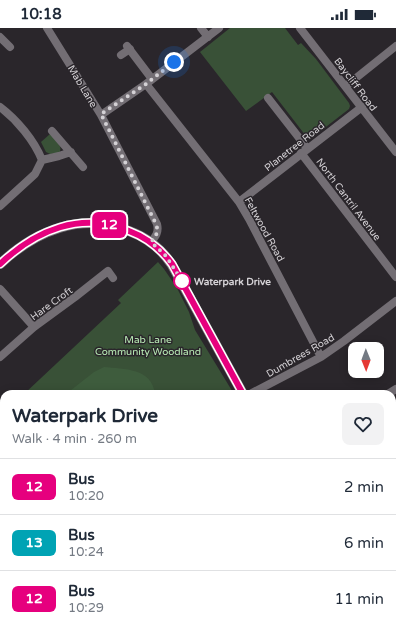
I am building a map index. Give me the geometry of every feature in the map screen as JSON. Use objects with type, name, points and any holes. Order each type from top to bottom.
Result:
[{"type":"street","points":[[202,28],[208,37]]},
{"type":"street","points":[[101,114],[149,82],[219,28]]},
{"type":"street","name":"Baycliff Road","points":[[300,28],[396,152]]},
{"type":"street","name":"Mab Lane","points":[[50,29],[101,114],[156,224],[158,230],[157,235],[151,242]]},
{"type":"street","points":[[0,37],[10,47]]},
{"type":"street","points":[[346,86],[396,46]]},
{"type":"street","name":"Feltwood Road","points":[[121,56],[128,48],[149,82],[239,202],[321,357]]},
{"type":"street","name":"North Cantril Avenue","points":[[268,98],[304,151],[396,277]]},
{"type":"street","points":[[0,107],[8,113],[27,134],[40,152],[42,160],[35,174],[0,206]]},
{"type":"street","name":"Planetree Road","points":[[239,202],[362,107]]},
{"type":"street","points":[[52,131],[84,167]]},
{"type":"street","points":[[42,160],[71,152]]},
{"type":"street","points":[[0,264],[22,246],[42,234],[73,224],[93,222],[114,226],[132,232],[151,242],[166,256],[180,277],[241,390]]},
{"type":"street","name":"Hare Croft","points":[[0,357],[34,327],[108,271],[113,278]]},
{"type":"street","points":[[0,288],[34,327]]},
{"type":"street","name":"Dumbrees Road","points":[[258,390],[321,357],[396,301]]},
{"type":"green space","points":[[230,28],[285,28],[298,45],[301,43],[316,59],[349,103],[349,109],[309,140],[272,92],[246,111],[200,52]]},
{"type":"green space","points":[[50,134],[60,145],[59,153],[50,154],[46,152],[41,142]]},
{"type":"green space","name":"Mab Lane Community Woodland","points":[[158,262],[177,288],[189,312],[195,330],[232,390],[28,390],[121,303],[118,300]]},
{"type":"green space","points":[[104,367],[136,372],[149,379],[154,390],[71,390],[94,372]]},
{"type":"bus line","name":"12","points":[[0,264],[16,251],[42,234],[73,224],[93,222],[104,223],[123,228],[139,235],[151,242],[172,264],[241,390]]},
{"type":"place","name":"Waterpark Drive","points":[[182,281]]},
{"type":"route","points":[[174,62],[146,84],[101,114],[158,227],[157,235],[151,242],[166,256],[182,281]]}]
